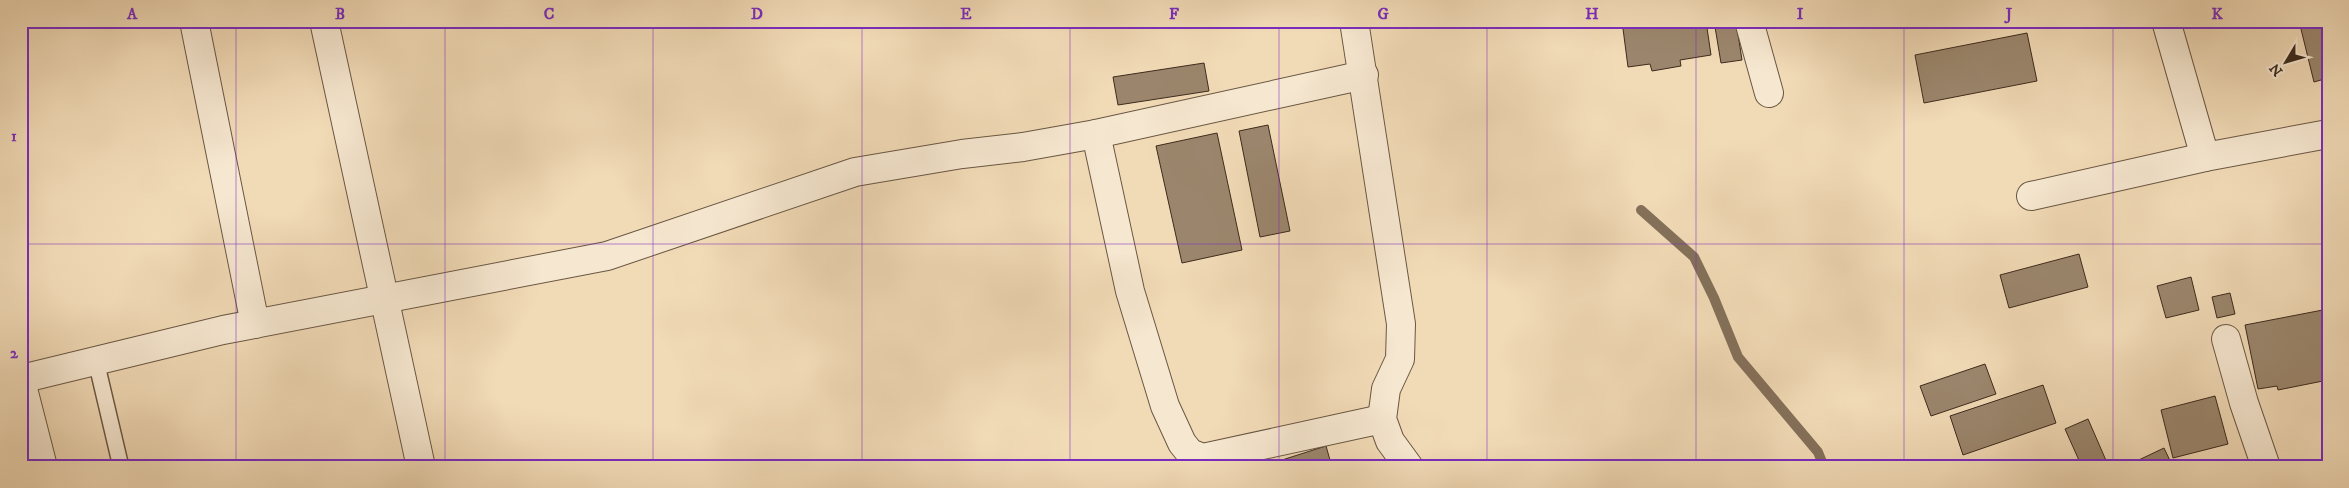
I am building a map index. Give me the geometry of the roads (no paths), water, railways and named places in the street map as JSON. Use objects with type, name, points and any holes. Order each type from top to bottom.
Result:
[{"type":"street","points":[[194,21],[255,324]]},
{"type":"street","points":[[324,21],[421,467]]},
{"type":"street","points":[[1354,21],[1364,75],[1401,324],[1400,360],[1386,389],[1382,419],[1390,441],[1409,467]]},
{"type":"street","points":[[1749,21],[1769,93]]},
{"type":"street","points":[[2166,21],[2205,157]]},
{"type":"street","points":[[43,467],[21,380],[255,324],[606,256],[855,172],[962,154],[1024,147],[1096,134],[1364,75]]},
{"type":"street","points":[[1096,134],[1130,291],[1165,406],[1182,443],[1190,453],[1203,458],[1382,419]]},
{"type":"street","points":[[2031,196],[2205,157],[2328,134]]},
{"type":"street","points":[[2226,339],[2244,403],[2266,467]]},
{"type":"lane","points":[[96,361],[121,467]]},
{"type":"waterway","points":[[1641,210],[1694,257],[1714,298],[1738,357],[1818,452],[1824,467]]}]
